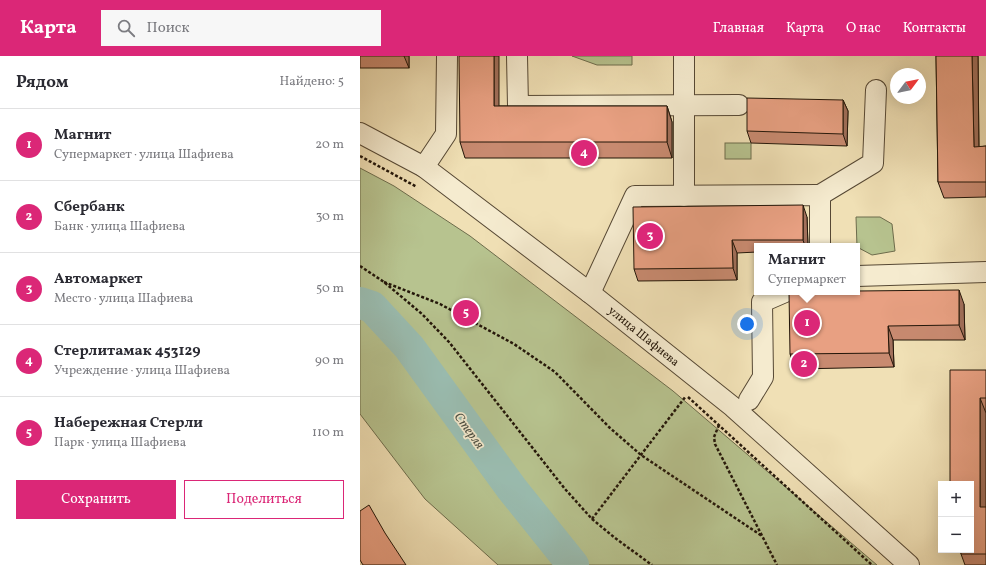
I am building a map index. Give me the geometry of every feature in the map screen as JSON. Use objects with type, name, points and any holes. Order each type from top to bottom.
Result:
[{"type":"street","points":[[424,167],[446,134],[447,56]]},
{"type":"street","points":[[517,56],[518,106],[739,105]]},
{"type":"street","points":[[684,56],[684,196]]},
{"type":"street","points":[[590,293],[635,196],[820,195],[873,163],[876,90]]},
{"type":"street","name":"улица Шафиева","points":[[360,133],[424,167],[590,293],[738,412],[909,565]]},
{"type":"street","points":[[820,195],[820,243]]},
{"type":"street","points":[[860,276],[986,272]]},
{"type":"street","points":[[749,400],[763,377],[762,302],[778,295]]},
{"type":"path","points":[[360,156],[420,189]]},
{"type":"path","points":[[360,266],[384,282],[422,314],[449,342],[565,489],[592,519],[652,565]]},
{"type":"path","points":[[384,282],[440,304],[514,344],[555,372],[610,428],[641,455],[762,536]]},
{"type":"path","points":[[681,391],[872,565]]},
{"type":"path","points":[[592,519],[686,396]]},
{"type":"path","points":[[719,425],[714,437],[714,444],[777,565]]},
{"type":"green space","points":[[572,56],[632,56],[632,65],[597,65]]},
{"type":"green space","points":[[725,143],[751,143],[751,159],[725,159]]},
{"type":"green space","points":[[360,168],[394,186],[470,236],[673,391],[877,565],[498,565],[425,499],[360,414]]},
{"type":"green space","points":[[856,217],[880,217],[892,224],[895,251],[872,255],[860,249],[860,243],[857,243]]},
{"type":"building","points":[[459,56],[494,56],[494,106],[667,106],[667,142],[460,142]]},
{"type":"building","points":[[936,56],[972,56],[974,147],[986,146],[986,182],[938,182]]},
{"type":"building","points":[[747,98],[843,100],[843,134],[747,131]]},
{"type":"building","points":[[803,205],[803,240],[732,240],[733,268],[634,269],[633,207]]},
{"type":"building","points":[[959,290],[959,325],[888,326],[889,353],[790,354],[789,295],[860,295],[860,291]]},
{"type":"building","points":[[950,370],[986,370],[986,398],[980,398],[980,507],[986,507],[986,554],[961,554],[974,553],[974,481],[950,481]]},
{"type":"building","points":[[369,505],[406,565],[363,565],[360,560],[360,511]]},
{"type":"waterway","name":"Стерля","points":[[360,303],[372,307],[409,347],[512,489],[573,565]]},
{"type":"place","name":"Стерлитамак 453129","points":[[584,153]]},
{"type":"place","name":"Автомаркет","points":[[650,236]]},
{"type":"place","name":"Набережная Стерли","points":[[466,313]]},
{"type":"place","name":"Магнит","points":[[807,323]]},
{"type":"place","name":"Сбербанк","points":[[804,364]]}]
